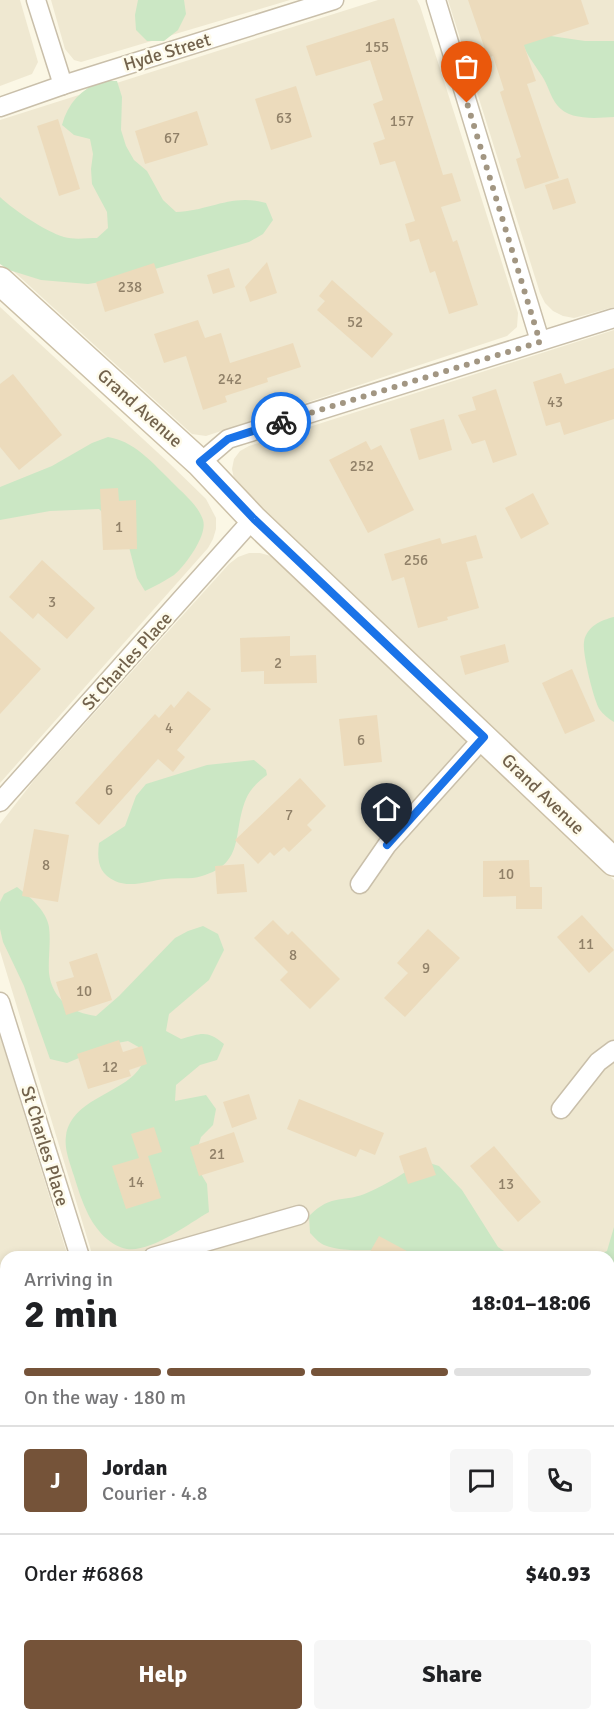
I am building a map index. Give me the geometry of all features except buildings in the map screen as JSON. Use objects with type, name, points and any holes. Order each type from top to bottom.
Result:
[{"type":"street","points":[[36,0],[63,85]]},
{"type":"street","name":"Hyde Street","points":[[0,107],[334,0]]},
{"type":"street","points":[[436,0],[540,342]]},
{"type":"street","name":"Grand Avenue","points":[[0,281],[200,462],[254,519],[614,862]]},
{"type":"street","points":[[200,462],[228,439],[614,318]]},
{"type":"street","name":"St Charles Place","points":[[0,802],[254,519]]},
{"type":"street","points":[[360,884],[387,845],[484,737]]},
{"type":"street","name":"St Charles Place","points":[[0,1002],[78,1251]]},
{"type":"street","points":[[561,1109],[598,1062],[614,1050]]},
{"type":"street","points":[[174,1251],[299,1215]]},
{"type":"shaded area","points":[[0,0],[20,0],[38,62],[32,74],[0,86]]},
{"type":"shaded area","points":[[51,0],[290,0],[81,62],[74,60],[65,49]]},
{"type":"shaded area","points":[[378,0],[417,0],[420,6],[518,313],[517,327],[507,336],[206,436],[192,434],[0,259],[0,120]]},
{"type":"shaded area","points":[[448,0],[614,0],[614,307],[574,318],[553,311],[545,303]]},
{"type":"shaded area","points":[[0,307],[206,499],[216,518],[216,529],[208,548],[0,783]]},
{"type":"shaded area","points":[[614,330],[614,842],[239,487],[232,469],[234,459],[240,451],[249,446]]},
{"type":"shaded area","points":[[249,553],[260,553],[280,562],[614,880],[614,1251],[91,1251],[0,951],[0,824],[35,779],[229,564]]},
{"type":"shaded area","points":[[0,1036],[66,1251],[0,1251]]},
{"type":"green space","points":[[138,0],[184,0],[186,14],[178,30],[164,41],[147,41],[136,30],[135,15]]},
{"type":"green space","points":[[537,34],[585,41],[614,41],[614,117],[576,116],[568,114],[557,105],[544,79],[526,52],[520,35]]},
{"type":"green space","points":[[102,81],[117,81],[122,97],[121,130],[126,146],[134,160],[147,171],[163,200],[176,212],[231,201],[253,200],[266,203],[273,220],[263,234],[249,242],[120,279],[88,284],[41,280],[9,270],[0,264],[0,197],[30,220],[64,237],[97,238],[108,228],[107,212],[92,184],[93,154],[90,139],[74,135],[62,125],[76,98],[88,88]]},
{"type":"green space","points":[[108,437],[133,447],[148,458],[193,503],[203,520],[204,526],[199,542],[184,565],[174,575],[145,591],[137,578],[129,547],[122,532],[99,509],[50,511],[0,520],[0,487],[52,466],[92,443]]},
{"type":"green space","points":[[614,617],[614,722],[600,710],[595,697],[589,677],[584,642],[591,628],[599,622]]},
{"type":"green space","points":[[254,760],[266,770],[267,775],[248,795],[232,855],[216,870],[197,877],[170,878],[133,884],[115,881],[102,870],[98,855],[99,843],[125,826],[136,796],[146,784],[207,765]]},
{"type":"green space","points":[[17,887],[37,904],[45,915],[50,933],[49,973],[54,990],[71,1008],[87,1014],[96,1016],[119,996],[175,938],[203,926],[218,934],[224,950],[209,980],[169,1014],[166,1031],[181,1039],[199,1034],[213,1036],[224,1044],[217,1060],[200,1065],[176,1085],[175,1101],[206,1095],[216,1109],[213,1125],[201,1137],[196,1153],[198,1169],[207,1184],[209,1212],[158,1242],[137,1249],[127,1249],[115,1245],[104,1236],[88,1214],[66,1146],[70,1123],[88,1104],[134,1075],[141,1066],[142,1049],[128,1041],[112,1044],[67,1063],[50,1059],[24,986],[3,942],[0,929],[0,902],[4,894]]},
{"type":"green space","points":[[423,1161],[439,1166],[462,1190],[498,1247],[504,1251],[347,1250],[324,1245],[310,1233],[309,1216],[317,1209],[332,1201],[360,1195],[390,1182]]},
{"type":"green space","points":[[614,1227],[614,1251],[607,1251]]},
{"type":"way so far","points":[[281,422],[540,342],[467,103]]},
{"type":"route","points":[[281,422],[228,439],[200,462],[254,519],[484,737],[387,845]]}]
